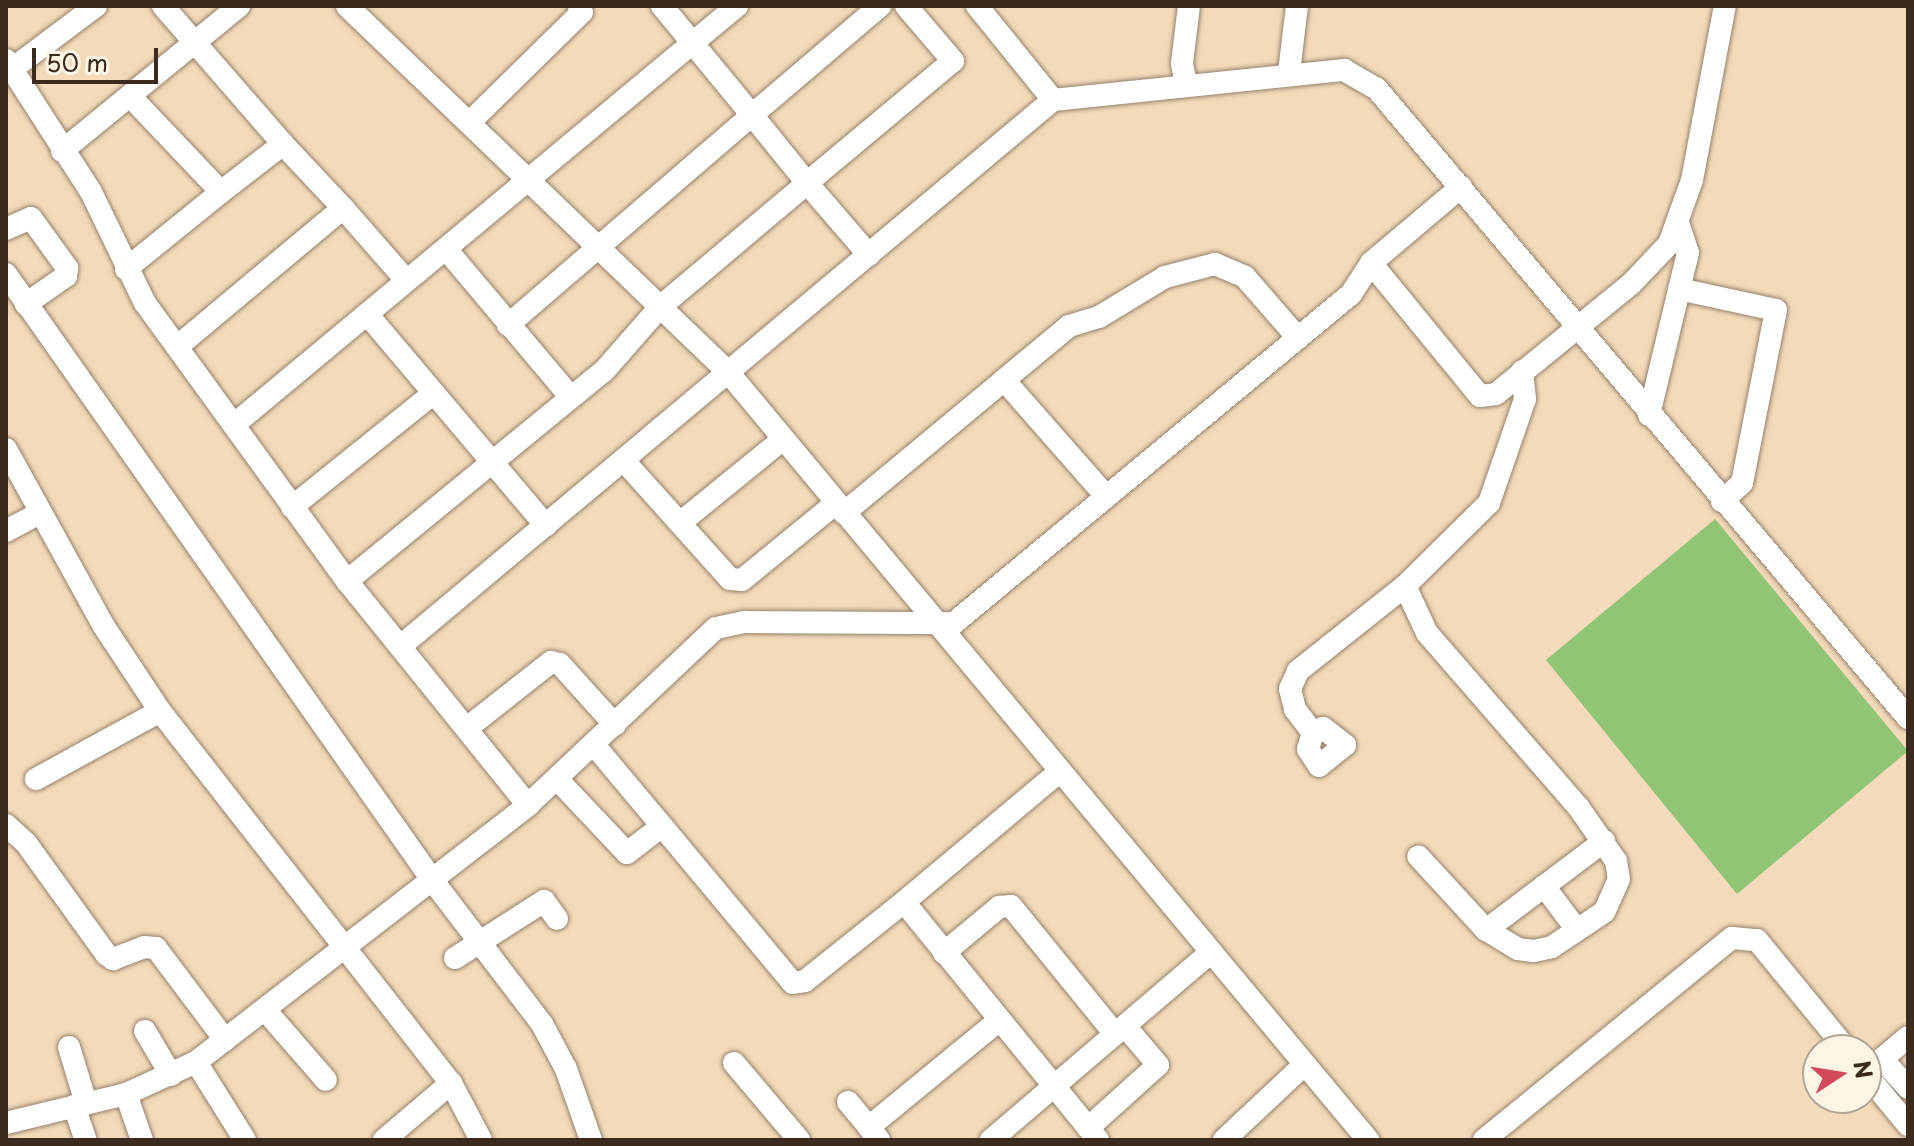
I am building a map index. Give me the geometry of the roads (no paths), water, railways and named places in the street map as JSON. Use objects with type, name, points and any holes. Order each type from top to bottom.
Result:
[{"type":"street","points":[[96,6],[9,64],[91,192],[126,269],[178,346],[347,581],[402,645],[528,805]]},
{"type":"street","points":[[163,6],[406,280]]},
{"type":"street","points":[[62,151],[239,6]]},
{"type":"street","points":[[347,6],[728,372],[1209,954],[1368,1140]]},
{"type":"street","points":[[662,6],[869,255]]},
{"type":"street","points":[[236,423],[737,6]]},
{"type":"street","points":[[508,325],[596,244],[880,6]]},
{"type":"street","points":[[347,581],[604,371],[660,307],[953,61],[906,6]]},
{"type":"street","points":[[977,6],[1053,100]]},
{"type":"street","points":[[1186,84],[1182,63],[1189,6]]},
{"type":"street","points":[[1289,72],[1297,6]]},
{"type":"street","points":[[1371,263],[1480,396],[1496,394],[1653,263],[1679,225],[1725,6]]},
{"type":"street","points":[[469,123],[583,8]]},
{"type":"street","points":[[402,645],[625,462],[1053,100],[1289,72],[1344,70],[1362,78],[1461,187],[1575,328],[1908,718]]},
{"type":"street","points":[[130,96],[221,192]]},
{"type":"street","points":[[126,269],[283,144]]},
{"type":"street","points":[[6,1123],[126,1094],[196,1062],[266,1011],[528,805],[716,628],[761,622],[954,623],[1351,294],[1371,263],[1461,187]]},
{"type":"street","points":[[178,346],[343,208]]},
{"type":"street","points":[[6,229],[31,218],[67,268],[66,276],[26,304]]},
{"type":"street","points":[[1649,415],[1688,253],[1679,225]]},
{"type":"street","points":[[446,249],[570,396]]},
{"type":"street","points":[[625,462],[730,579],[742,580],[840,508],[1069,326],[1099,317],[1165,277],[1215,264],[1245,277],[1298,338]]},
{"type":"street","points":[[6,274],[433,881],[542,1024],[566,1069],[591,1140]]},
{"type":"street","points":[[1679,289],[1776,310],[1742,483],[1722,501]]},
{"type":"street","points":[[367,314],[546,526]]},
{"type":"street","points":[[1313,733],[1295,709],[1290,689],[1298,671],[1405,586],[1489,503],[1525,399],[1522,371]]},
{"type":"street","points":[[1004,380],[1105,495]]},
{"type":"street","points":[[292,507],[434,393]]},
{"type":"street","points":[[680,523],[783,439]]},
{"type":"street","points":[[6,449],[32,488],[40,513],[160,711],[451,1083],[481,1140]]},
{"type":"street","points":[[6,531],[40,513]]},
{"type":"street","points":[[1405,586],[1427,633],[1604,841],[1616,861],[1617,887],[1604,912],[1577,930],[1534,951],[1518,949],[1486,930],[1418,856]]},
{"type":"street","points":[[467,728],[551,662],[560,664],[615,725]]},
{"type":"street","points":[[36,779],[160,711]]},
{"type":"street","points":[[594,745],[793,983],[805,981],[1060,771]]},
{"type":"street","points":[[557,779],[627,853],[662,826]]},
{"type":"street","points":[[6,825],[26,843],[106,954],[113,959],[144,947],[156,948],[225,1040]]},
{"type":"street","points":[[1486,930],[1604,841]]},
{"type":"street","points":[[1544,886],[1577,930]]},
{"type":"street","points":[[455,958],[544,901],[557,919]]},
{"type":"street","points":[[904,902],[997,1022],[1051,1089],[1093,1134],[1158,1065],[1120,1030],[1011,906],[999,907],[944,953]]},
{"type":"street","points":[[1484,1140],[1732,938],[1757,940],[1834,1034]]},
{"type":"street","points":[[991,1140],[1209,954]]},
{"type":"street","points":[[266,1011],[326,1080]]},
{"type":"street","points":[[848,1102],[874,1134],[997,1022]]},
{"type":"street","points":[[145,1031],[171,1075]]},
{"type":"street","points":[[1908,1037],[1882,1059],[1908,1088]]},
{"type":"street","points":[[69,1047],[86,1140]]},
{"type":"street","points":[[196,1062],[245,1140]]},
{"type":"street","points":[[734,1063],[799,1140]]},
{"type":"street","points":[[1224,1140],[1304,1065]]},
{"type":"street","points":[[384,1140],[451,1083]]},
{"type":"street","points":[[1882,1093],[1908,1125]]},
{"type":"street","points":[[126,1094],[142,1140]]}]
